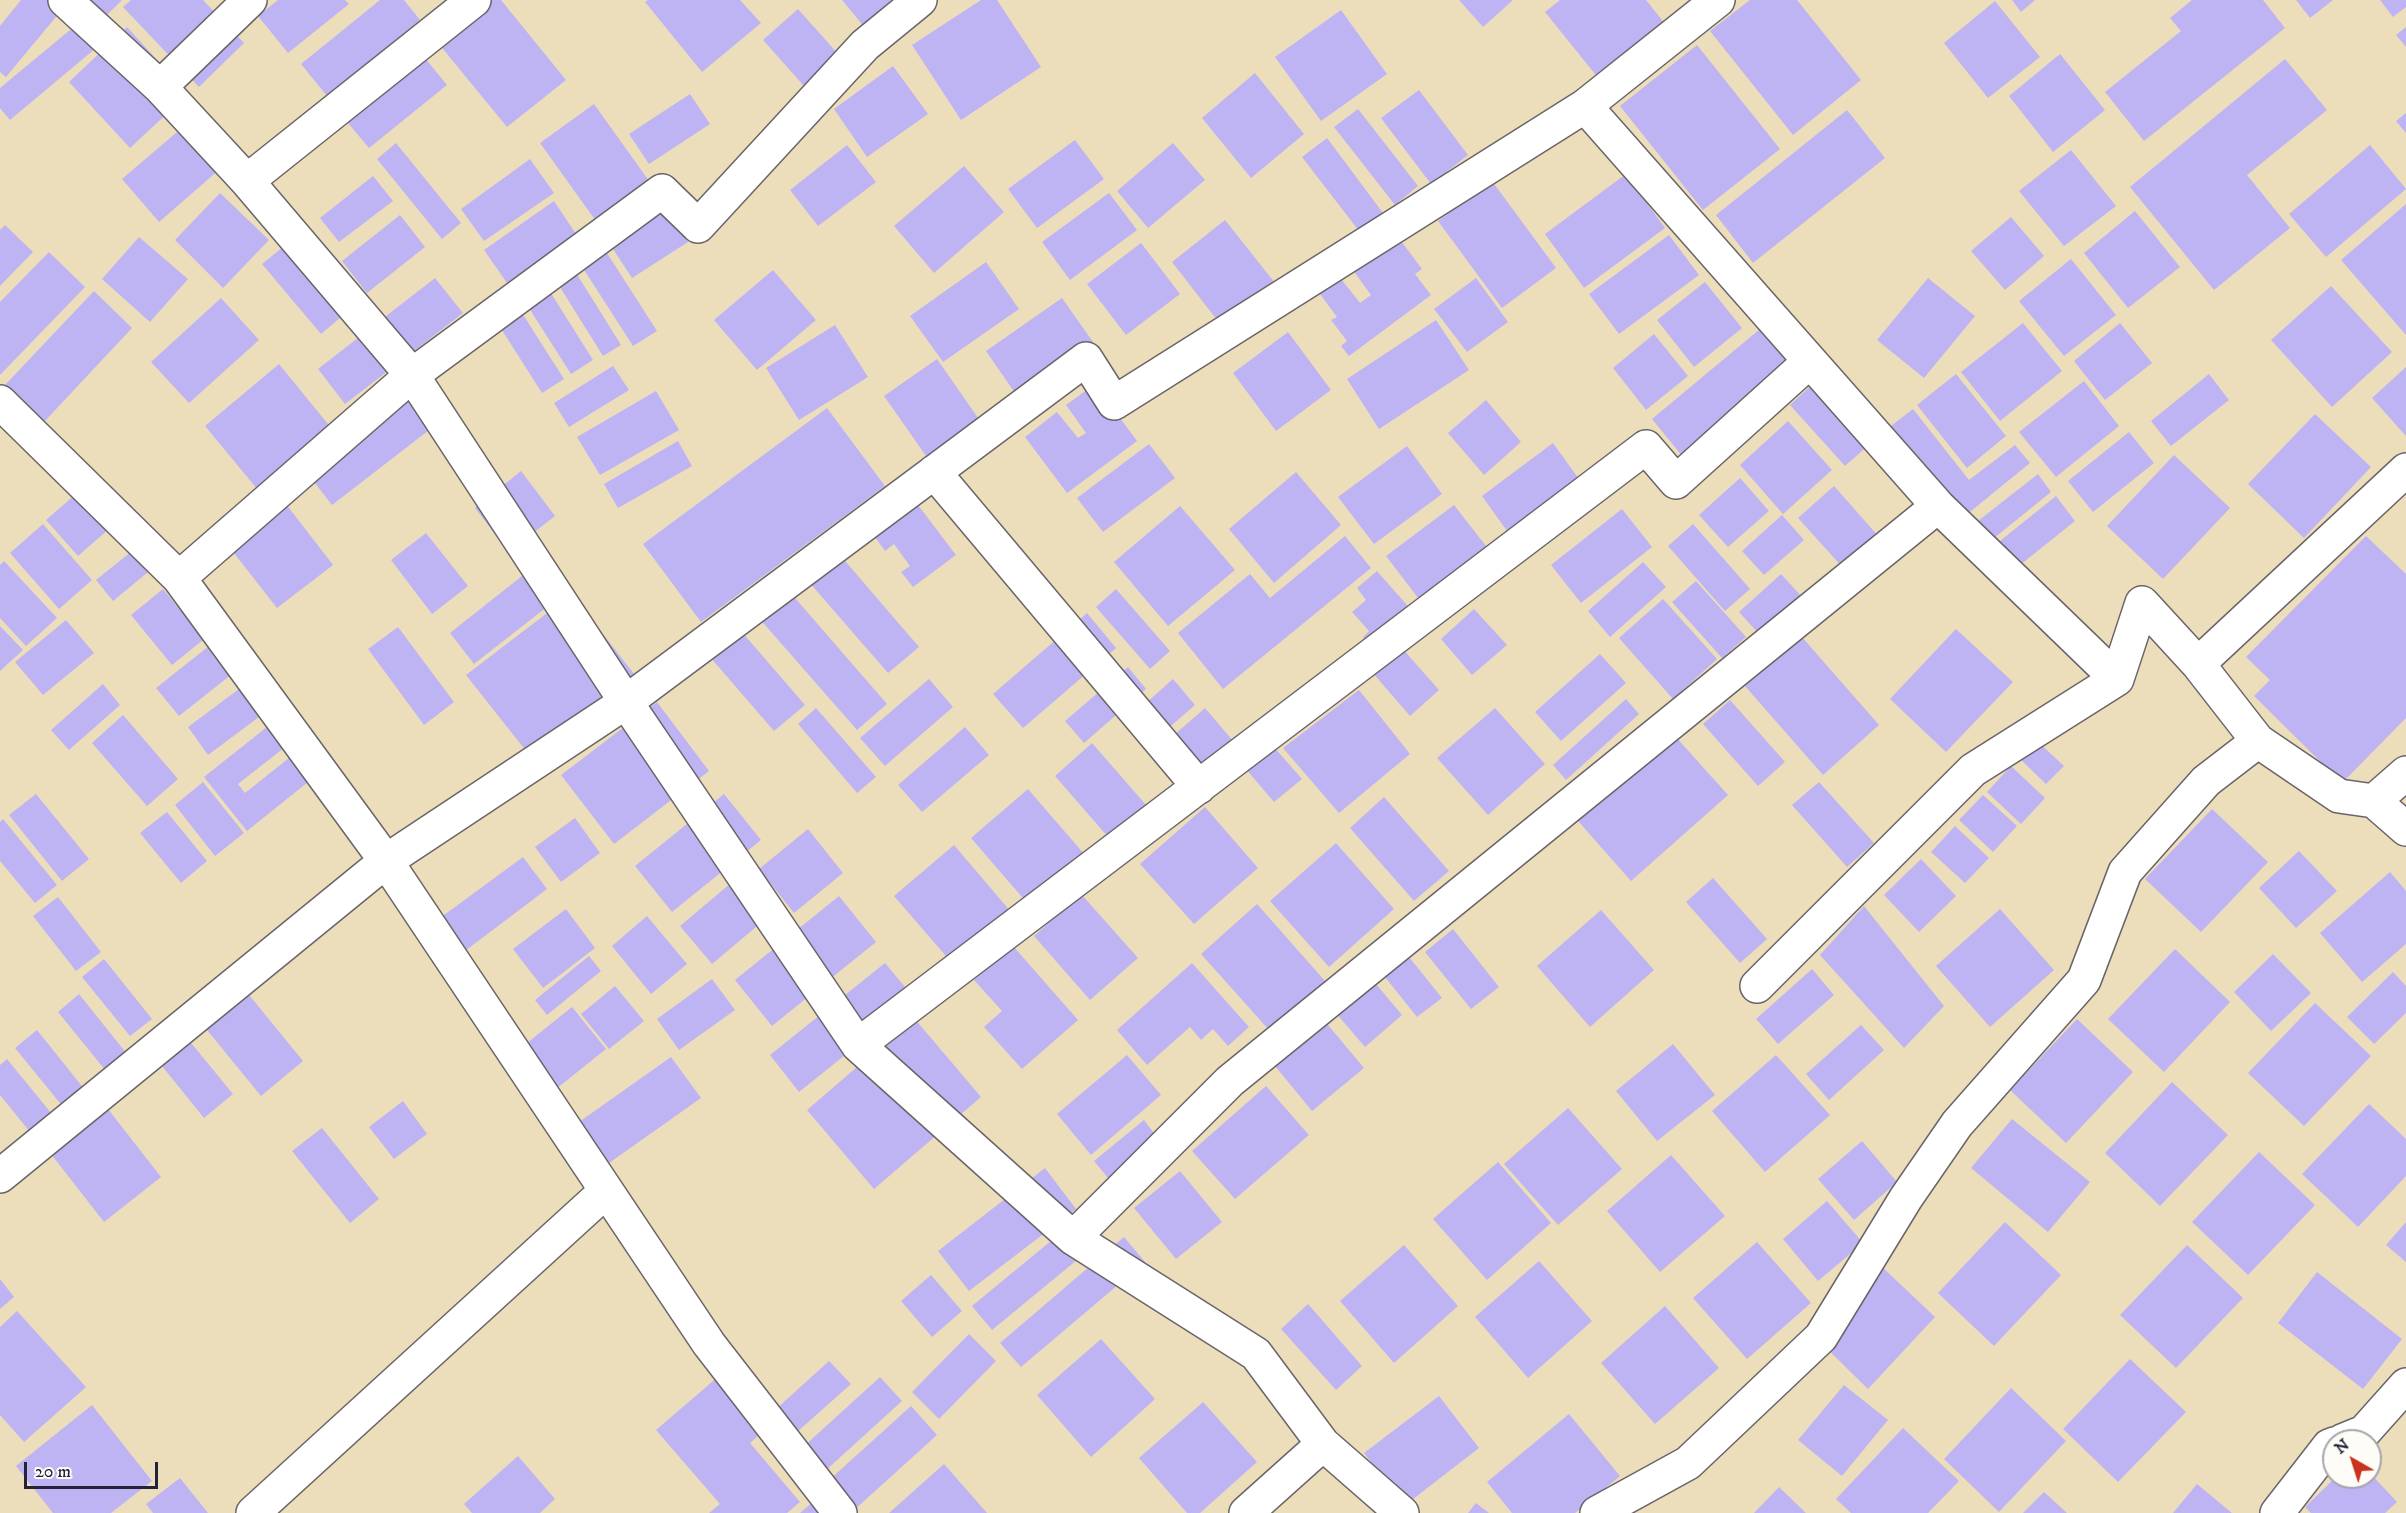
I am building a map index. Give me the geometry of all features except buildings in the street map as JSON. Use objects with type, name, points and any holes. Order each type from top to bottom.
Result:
[{"type":"street","points":[[66,0],[160,87],[247,181],[412,375],[627,702],[858,1045],[1073,1238],[1256,1354],[1323,1444],[1402,1513]]},
{"type":"street","points":[[160,87],[250,0]]},
{"type":"street","points":[[247,181],[474,0]]},
{"type":"street","points":[[178,578],[412,375],[662,191],[698,226],[865,45],[920,0]]},
{"type":"street","points":[[0,1176],[386,861],[627,702],[1086,359],[1114,403],[1585,106],[1718,0]]},
{"type":"street","points":[[1585,106],[1938,506],[2117,679]]},
{"type":"street","points":[[858,1045],[1646,447],[1676,482],[1810,361]]},
{"type":"street","points":[[0,402],[178,578],[386,861],[708,1344],[840,1513]]},
{"type":"street","points":[[2198,664],[2406,470]]},
{"type":"street","points":[[934,472],[1199,787]]},
{"type":"street","points":[[1073,1238],[1230,1081],[1938,506]]},
{"type":"street","points":[[1758,986],[1973,770],[2117,679],[2142,603],[2198,664],[2258,741],[2339,796],[2374,801],[2406,829]]},
{"type":"street","points":[[1597,1513],[1688,1463],[1821,1337],[1906,1198],[1958,1124],[2085,980],[2125,872],[2206,781],[2258,741]]},
{"type":"street","points":[[2374,801],[2406,773]]},
{"type":"street","points":[[253,1513],[606,1191]]},
{"type":"street","points":[[2367,1429],[2406,1385]]},
{"type":"street","points":[[1246,1513],[1323,1444]]},
{"type":"street","points":[[2277,1513],[2322,1455]]}]
